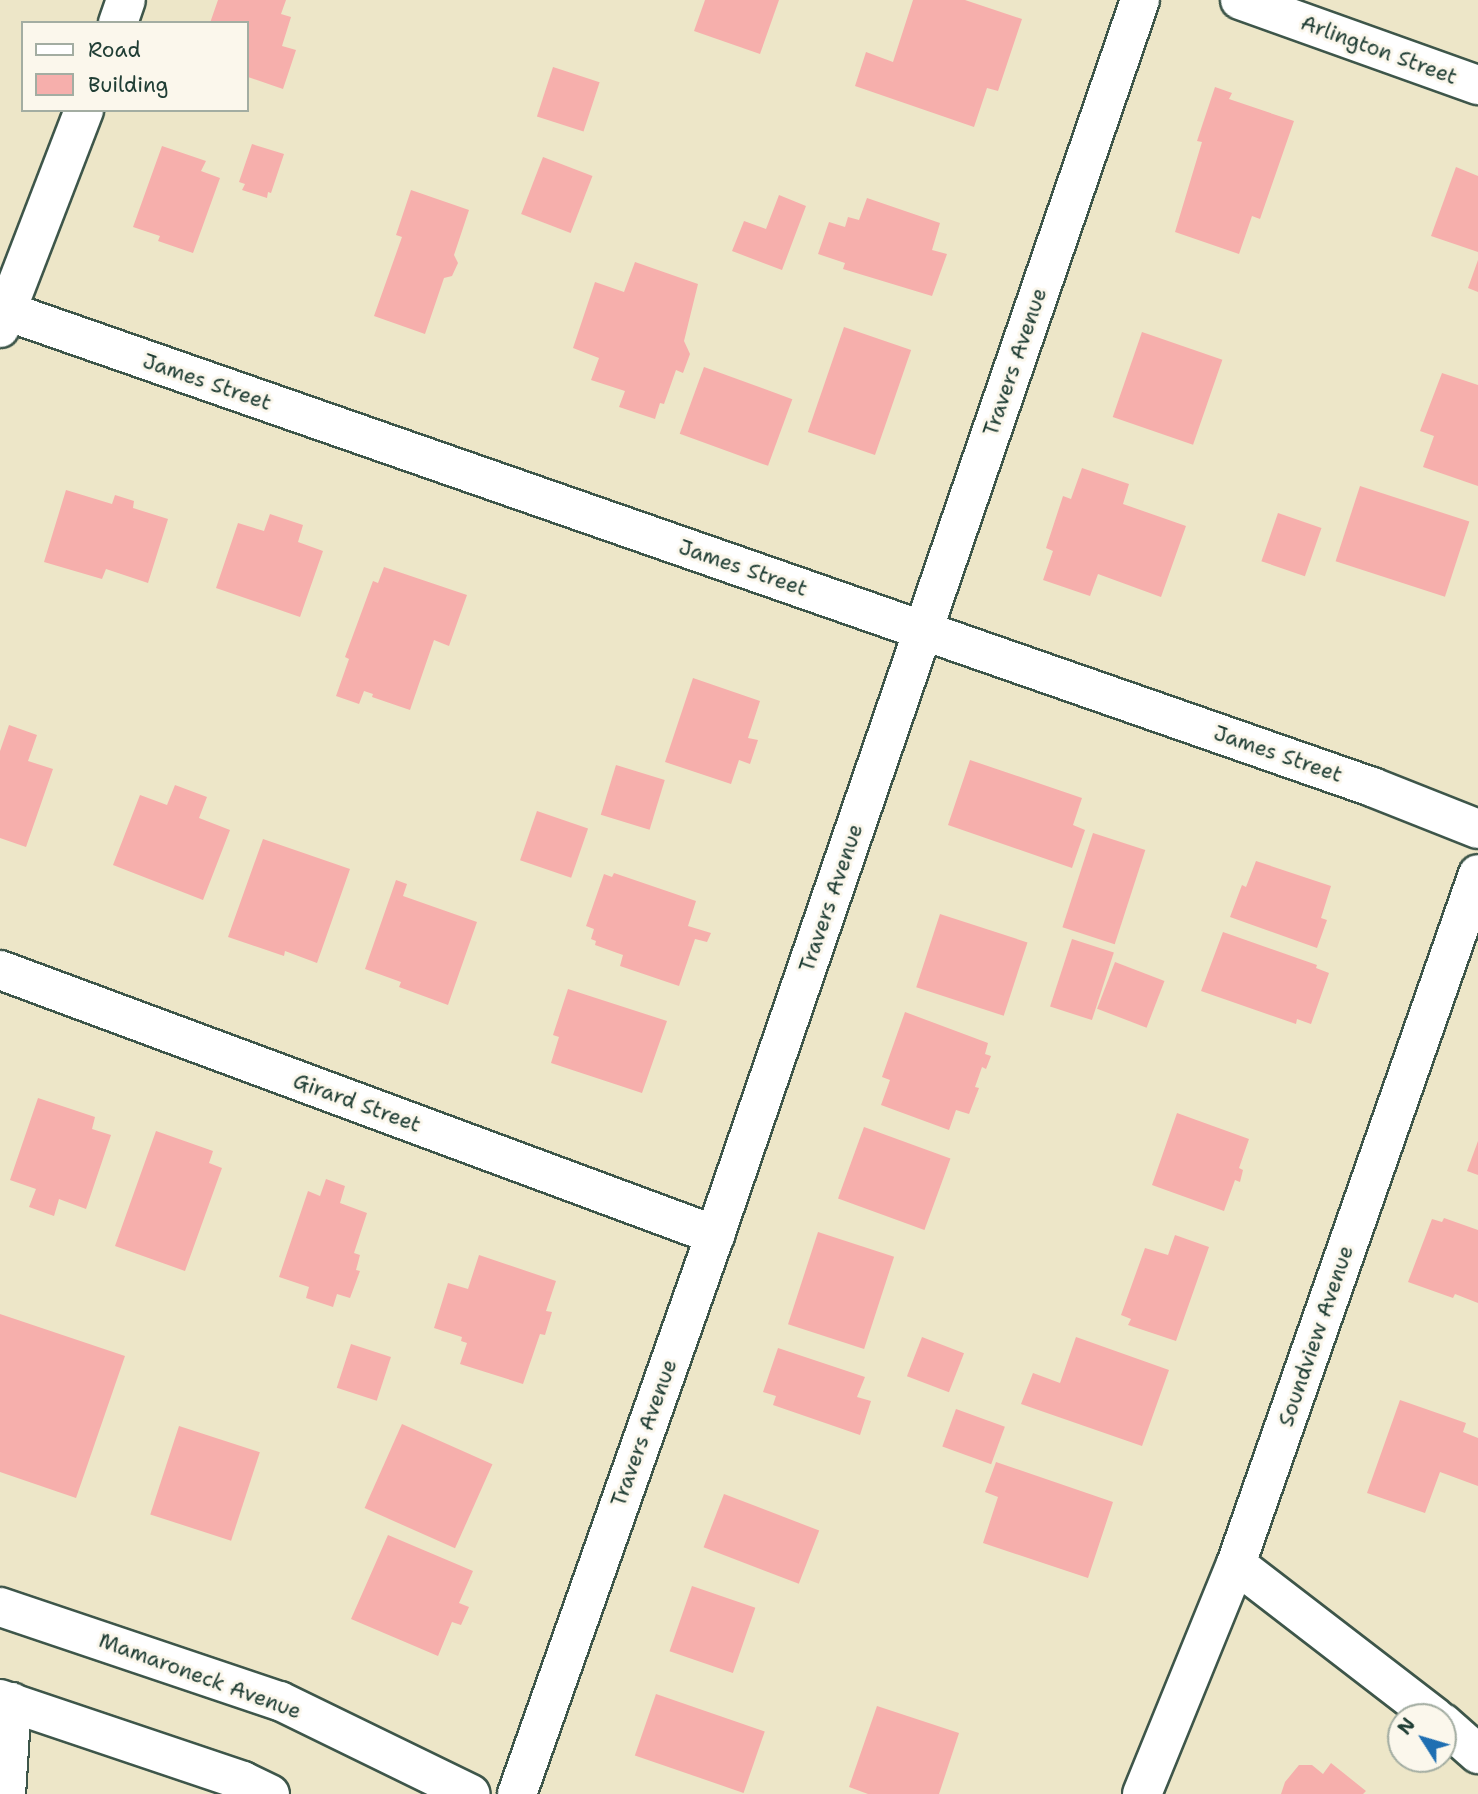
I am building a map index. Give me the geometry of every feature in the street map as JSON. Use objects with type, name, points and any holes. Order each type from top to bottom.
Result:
[{"type":"street","points":[[119,21],[127,0]]},
{"type":"street","name":"Travers Avenue","points":[[517,1794],[715,1235],[1140,0]]},
{"type":"street","name":"Arlington Street","points":[[1240,0],[1478,85]]},
{"type":"street","points":[[3,320],[83,112]]},
{"type":"street","name":"James Street","points":[[3,320],[923,631],[1372,787],[1478,829]]},
{"type":"street","name":"Soundview Avenue","points":[[1142,1794],[1236,1564],[1478,874]]},
{"type":"street","name":"Girard Street","points":[[0,971],[715,1235]]},
{"type":"street","points":[[1236,1564],[1417,1703]]},
{"type":"street","name":"Mamaroneck Avenue","points":[[0,1607],[280,1701],[471,1794]]},
{"type":"street","points":[[6,1794],[6,1700],[243,1781],[270,1794]]},
{"type":"street","points":[[1457,1735],[1478,1754]]},
{"type":"building","points":[[218,0],[286,0],[281,14],[291,17],[282,46],[296,50],[283,89],[248,77],[248,21],[211,21]]},
{"type":"building","points":[[705,0],[779,0],[760,54],[694,31]]},
{"type":"building","points":[[913,0],[965,0],[1022,19],[998,91],[987,88],[974,127],[855,86],[866,52],[893,62]]},
{"type":"building","points":[[553,67],[600,82],[584,132],[537,116]]},
{"type":"building","points":[[1215,87],[1232,93],[1229,99],[1294,121],[1260,219],[1252,216],[1239,254],[1175,232],[1202,142],[1197,141]]},
{"type":"building","points":[[252,144],[284,154],[267,198],[242,190],[245,184],[239,182]]},
{"type":"building","points":[[162,146],[206,161],[201,171],[220,178],[193,253],[158,241],[160,236],[133,227]]},
{"type":"building","points":[[543,157],[592,176],[571,233],[521,214]]},
{"type":"building","points":[[1456,167],[1478,176],[1478,252],[1431,236]]},
{"type":"building","points":[[411,190],[469,210],[454,255],[458,263],[452,276],[444,278],[425,334],[374,316],[402,237],[396,235]]},
{"type":"building","points":[[779,195],[806,206],[782,270],[732,251],[744,221],[766,229]]},
{"type":"building","points":[[867,198],[940,223],[932,250],[947,254],[932,296],[843,269],[845,263],[818,254],[829,222],[845,227],[848,217],[859,220]]},
{"type":"building","points":[[1478,260],[1478,292],[1468,288]]},
{"type":"building","points":[[635,262],[698,284],[684,341],[690,354],[683,373],[676,370],[664,404],[660,403],[655,419],[619,407],[625,391],[591,380],[599,358],[573,348],[595,282],[624,292]]},
{"type":"building","points":[[844,327],[911,350],[875,455],[808,432]]},
{"type":"building","points":[[1142,332],[1222,360],[1193,445],[1113,417]]},
{"type":"building","points":[[704,367],[792,399],[768,466],[680,434]]},
{"type":"building","points":[[1442,373],[1478,385],[1478,486],[1423,467],[1434,436],[1420,431]]},
{"type":"building","points":[[1082,468],[1129,484],[1123,504],[1186,526],[1161,597],[1098,574],[1090,596],[1043,580],[1053,551],[1046,548],[1063,496],[1071,499]]},
{"type":"building","points":[[1360,486],[1469,522],[1445,597],[1336,561]]},
{"type":"building","points":[[66,490],[112,504],[115,495],[134,501],[133,508],[168,519],[148,583],[106,569],[102,579],[44,562]]},
{"type":"building","points":[[1278,513],[1321,528],[1305,576],[1261,561]]},
{"type":"building","points":[[270,514],[303,525],[298,542],[323,551],[300,617],[216,588],[238,523],[264,531]]},
{"type":"building","points":[[384,567],[467,595],[449,646],[434,640],[410,710],[372,697],[373,694],[364,691],[359,704],[336,696],[349,659],[345,657],[373,581],[378,583]]},
{"type":"building","points":[[693,678],[760,701],[748,738],[758,740],[750,764],[739,760],[731,784],[665,762]]},
{"type":"building","points":[[9,725],[37,735],[28,761],[53,769],[26,847],[0,838],[0,751]]},
{"type":"building","points":[[970,760],[1082,798],[1073,825],[1085,830],[1072,868],[948,825]]},
{"type":"building","points":[[616,765],[665,780],[650,830],[601,815]]},
{"type":"building","points":[[175,785],[207,797],[199,818],[230,830],[203,900],[113,865],[140,795],[167,805]]},
{"type":"building","points":[[537,811],[588,829],[571,878],[520,860]]},
{"type":"building","points":[[1093,833],[1145,850],[1115,944],[1062,927]]},
{"type":"building","points":[[263,839],[350,869],[317,963],[285,951],[284,956],[228,937]]},
{"type":"building","points":[[1256,861],[1331,886],[1321,918],[1327,920],[1317,948],[1230,917],[1242,885],[1246,887]]},
{"type":"building","points":[[614,873],[696,901],[688,926],[711,933],[707,942],[695,939],[679,986],[620,966],[623,955],[595,945],[596,941],[591,939],[594,929],[586,926],[604,874],[612,877]]},
{"type":"building","points":[[396,880],[407,884],[403,896],[477,922],[448,1005],[399,987],[401,982],[365,969]]},
{"type":"building","points":[[940,914],[1027,942],[1004,1016],[916,987]]},
{"type":"building","points":[[1223,932],[1317,965],[1316,968],[1329,973],[1311,1024],[1297,1019],[1296,1024],[1201,991]]},
{"type":"building","points":[[1072,939],[1114,953],[1092,1020],[1050,1007]]},
{"type":"building","points":[[1115,962],[1164,981],[1147,1028],[1097,1009]]},
{"type":"building","points":[[568,989],[667,1021],[642,1093],[551,1063],[559,1037],[553,1035]]},
{"type":"building","points":[[905,1012],[988,1043],[985,1054],[991,1056],[986,1069],[982,1067],[975,1087],[979,1088],[969,1114],[956,1110],[949,1130],[881,1105],[890,1080],[882,1077]]},
{"type":"building","points":[[38,1098],[95,1117],[92,1129],[111,1135],[86,1209],[59,1199],[54,1216],[29,1207],[36,1189],[10,1180]]},
{"type":"building","points":[[1177,1113],[1249,1139],[1239,1168],[1243,1170],[1240,1182],[1235,1180],[1224,1211],[1152,1185]]},
{"type":"building","points":[[864,1127],[950,1158],[924,1230],[838,1198]]},
{"type":"building","points":[[156,1131],[213,1151],[209,1163],[222,1168],[185,1271],[115,1246]]},
{"type":"building","points":[[1478,1141],[1478,1175],[1467,1171]]},
{"type":"building","points":[[326,1179],[345,1186],[340,1203],[367,1213],[354,1253],[360,1255],[356,1270],[360,1271],[350,1298],[337,1294],[333,1307],[306,1298],[309,1287],[279,1277],[308,1191],[320,1196]]},
{"type":"building","points":[[1444,1218],[1478,1230],[1478,1303],[1455,1294],[1453,1298],[1408,1282],[1432,1219],[1442,1222]]},
{"type":"building","points":[[818,1232],[894,1257],[864,1349],[788,1324]]},
{"type":"building","points":[[1175,1235],[1209,1247],[1176,1341],[1128,1325],[1131,1319],[1121,1315],[1145,1248],[1168,1255]]},
{"type":"building","points":[[479,1255],[556,1281],[546,1311],[552,1312],[545,1335],[540,1334],[523,1384],[460,1364],[467,1343],[461,1341],[462,1337],[434,1328],[448,1283],[468,1289]]},
{"type":"building","points":[[0,1314],[125,1356],[76,1498],[0,1472]]},
{"type":"building","points":[[922,1337],[964,1353],[949,1392],[907,1376]]},
{"type":"building","points":[[1076,1337],[1169,1370],[1142,1446],[1021,1404],[1033,1373],[1060,1383]]},
{"type":"building","points":[[351,1344],[391,1357],[377,1401],[337,1388]]},
{"type":"building","points":[[778,1348],[865,1377],[857,1397],[871,1401],[860,1435],[773,1405],[776,1396],[763,1392]]},
{"type":"building","points":[[1400,1400],[1466,1423],[1463,1432],[1478,1438],[1478,1486],[1440,1472],[1425,1513],[1367,1493]]},
{"type":"building","points":[[956,1409],[1005,1427],[991,1464],[942,1447]]},
{"type":"building","points":[[402,1424],[492,1464],[455,1548],[365,1508]]},
{"type":"building","points":[[179,1426],[260,1452],[231,1541],[150,1514]]},
{"type":"building","points":[[996,1462],[1113,1502],[1088,1578],[983,1543],[998,1497],[985,1492]]},
{"type":"building","points":[[724,1494],[819,1531],[799,1584],[704,1547]]},
{"type":"building","points":[[388,1535],[473,1571],[459,1603],[469,1607],[461,1625],[452,1622],[438,1656],[351,1619]]},
{"type":"building","points":[[692,1586],[755,1608],[733,1673],[670,1651]]},
{"type":"building","points":[[656,1694],[765,1731],[744,1793],[635,1755]]},
{"type":"building","points":[[877,1706],[959,1733],[939,1794],[868,1794],[849,1787]]},
{"type":"building","points":[[1331,1763],[1366,1791],[1363,1794],[1281,1794],[1285,1782],[1299,1765],[1312,1765],[1323,1774]]}]
